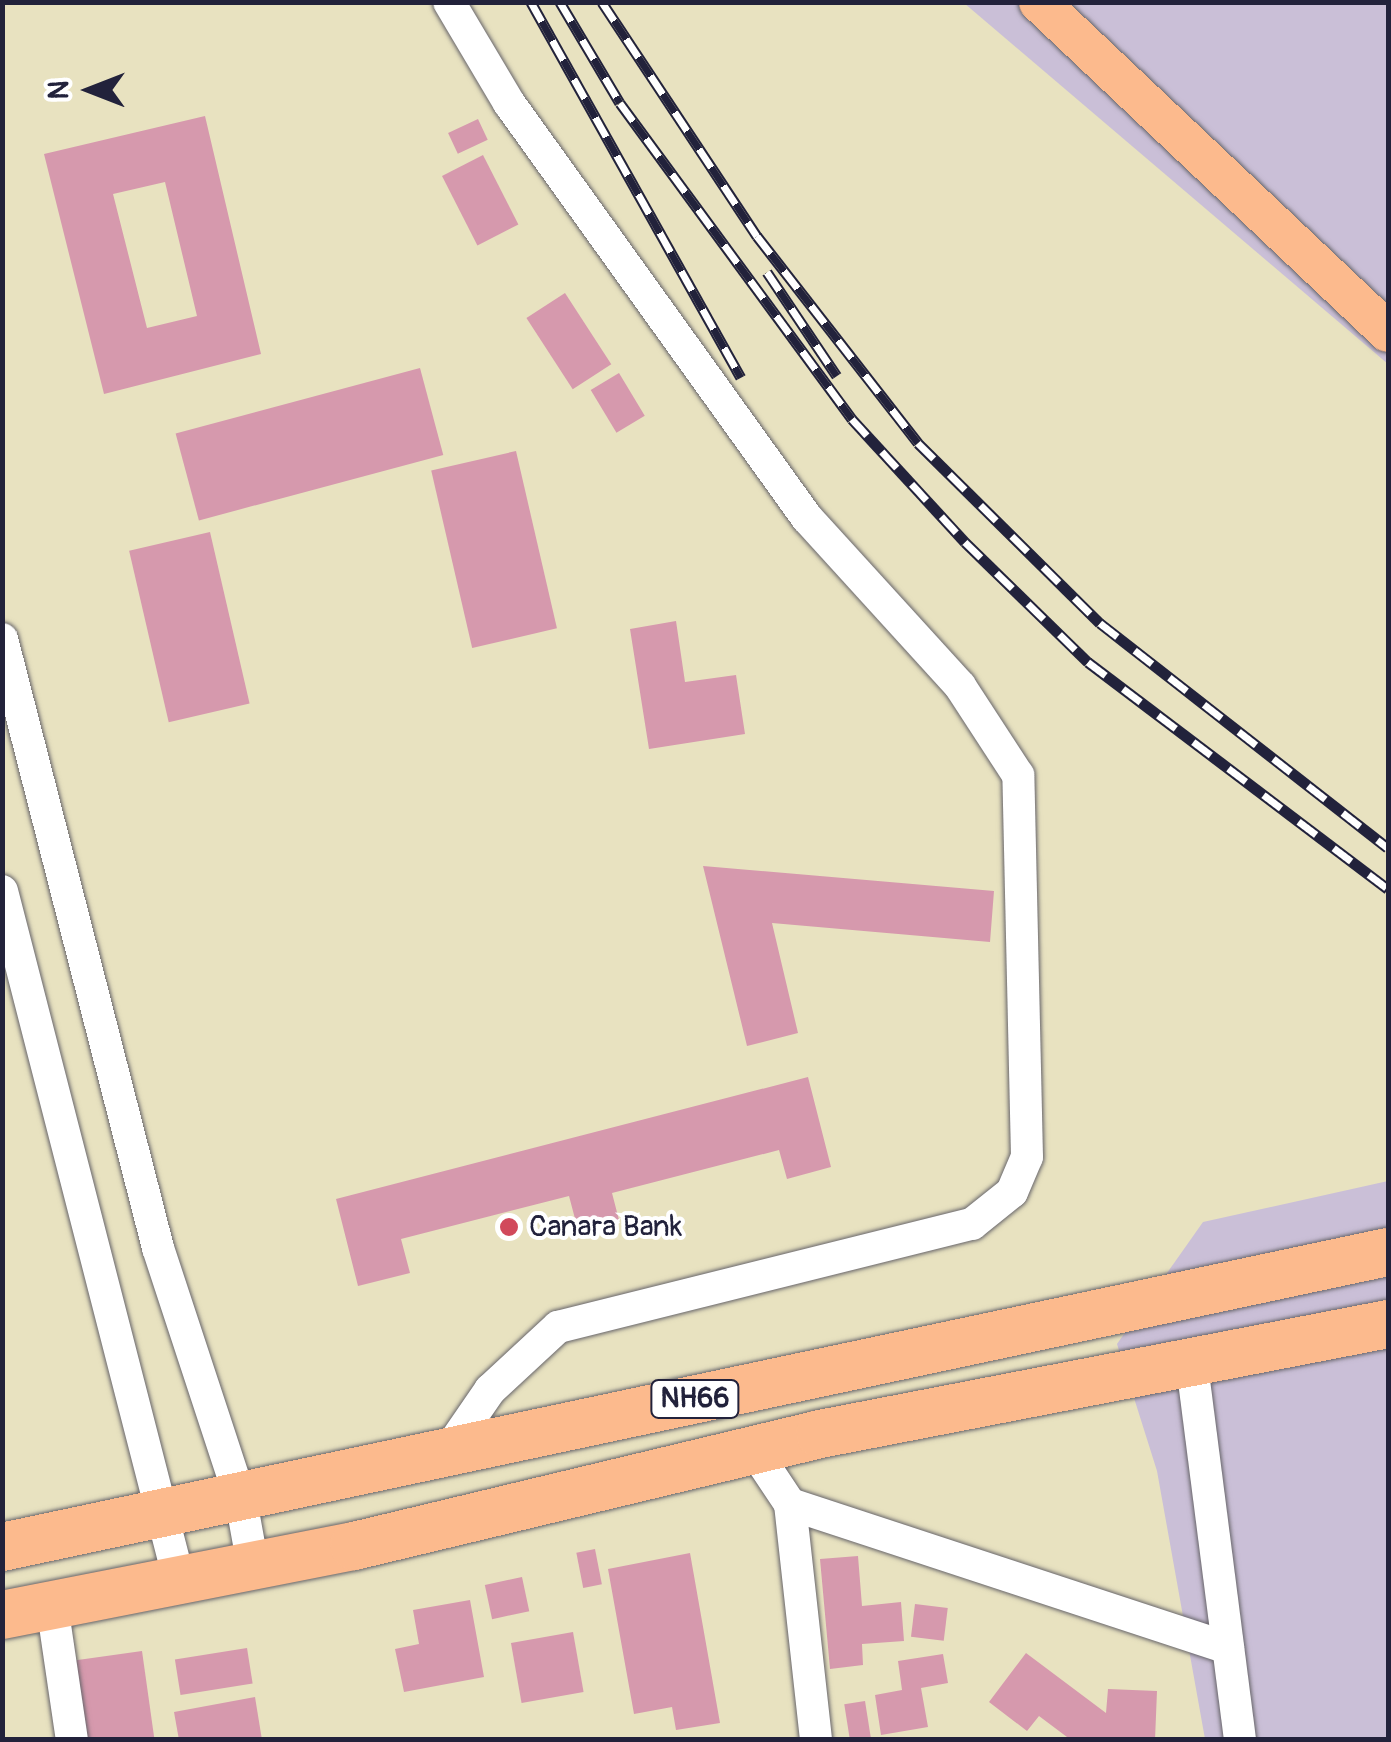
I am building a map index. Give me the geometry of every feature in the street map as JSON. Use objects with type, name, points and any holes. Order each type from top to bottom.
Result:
[{"type":"highway","name":"NH66","points":[[2,1547],[241,1500],[1388,1252]]},
{"type":"highway","name":"NH66","points":[[2,1615],[253,1566],[754,1450],[1388,1324]]},
{"type":"main road","points":[[1039,2],[1388,332]]},
{"type":"street","points":[[446,1454],[490,1390],[558,1327],[972,1224],[1012,1192],[1027,1157],[1018,775],[960,686],[807,518],[509,103],[449,2]]},
{"type":"street","points":[[2,640],[158,1248],[241,1500],[253,1566]]},
{"type":"street","points":[[2,891],[178,1580]]},
{"type":"street","points":[[1192,1366],[1240,1740]]},
{"type":"street","points":[[754,1450],[790,1504],[816,1740]]},
{"type":"street","points":[[790,1504],[1228,1648]]},
{"type":"street","points":[[52,1605],[72,1740]]},
{"type":"shaded area","points":[[964,3],[1388,3],[1388,364]]},
{"type":"shaded area","points":[[1388,1181],[1388,1739],[1205,1739],[1157,1471],[1117,1344],[1203,1222]]},
{"type":"building","points":[[205,116],[261,354],[104,394],[44,154]],"holes":[[[165,182],[197,316],[147,328],[113,194]]]},
{"type":"building","points":[[478,119],[488,140],[458,154],[448,133]]},
{"type":"building","points":[[483,155],[518,224],[477,245],[442,176]]},
{"type":"building","points":[[565,293],[611,364],[573,389],[526,318]]},
{"type":"building","points":[[420,368],[443,455],[199,520],[176,433]]},
{"type":"building","points":[[619,373],[645,416],[616,433],[591,390]]},
{"type":"building","points":[[516,451],[557,628],[472,648],[431,471]]},
{"type":"building","points":[[210,532],[250,703],[169,722],[129,551]]},
{"type":"building","points":[[676,621],[685,682],[736,675],[745,734],[649,749],[630,629]]},
{"type":"building","points":[[703,866],[994,891],[990,942],[772,923],[798,1033],[747,1046]]},
{"type":"building","points":[[808,1077],[831,1167],[787,1179],[779,1150],[612,1193],[619,1220],[578,1230],[569,1196],[401,1239],[410,1273],[358,1286],[336,1199]]},
{"type":"building","points":[[595,1549],[602,1584],[583,1588],[576,1553]]},
{"type":"building","points":[[690,1553],[720,1723],[676,1730],[672,1707],[634,1714],[608,1569]]},
{"type":"building","points":[[858,1556],[862,1606],[901,1602],[904,1641],[862,1644],[863,1665],[830,1669],[820,1559]]},
{"type":"building","points":[[522,1577],[529,1611],[492,1619],[485,1585]]},
{"type":"building","points":[[470,1600],[484,1677],[404,1692],[395,1649],[419,1644],[413,1610]]},
{"type":"building","points":[[915,1604],[948,1608],[944,1641],[911,1637]]},
{"type":"building","points":[[573,1632],[584,1692],[522,1703],[511,1643]]},
{"type":"building","points":[[247,1648],[253,1684],[181,1695],[175,1659]]},
{"type":"building","points":[[142,1651],[155,1740],[82,1740],[71,1661]]},
{"type":"building","points":[[1026,1653],[1106,1713],[1108,1689],[1157,1691],[1155,1740],[1071,1740],[1039,1716],[1027,1731],[989,1702]]},
{"type":"building","points":[[943,1654],[948,1683],[921,1688],[928,1727],[881,1735],[875,1695],[902,1690],[898,1661]]},
{"type":"building","points":[[255,1697],[262,1740],[179,1740],[174,1712]]},
{"type":"building","points":[[865,1701],[871,1740],[850,1740],[844,1704]]},
{"type":"railway","points":[[531,2],[741,377]]},
{"type":"railway","points":[[560,2],[620,103],[852,419],[965,542],[1088,662],[1388,889]]},
{"type":"railway","points":[[602,2],[757,236],[918,443],[1100,623],[1388,848]]},
{"type":"railway","points":[[767,272],[837,376]]},
{"type":"place","name":"Canara Bank","points":[[509,1227]]}]
